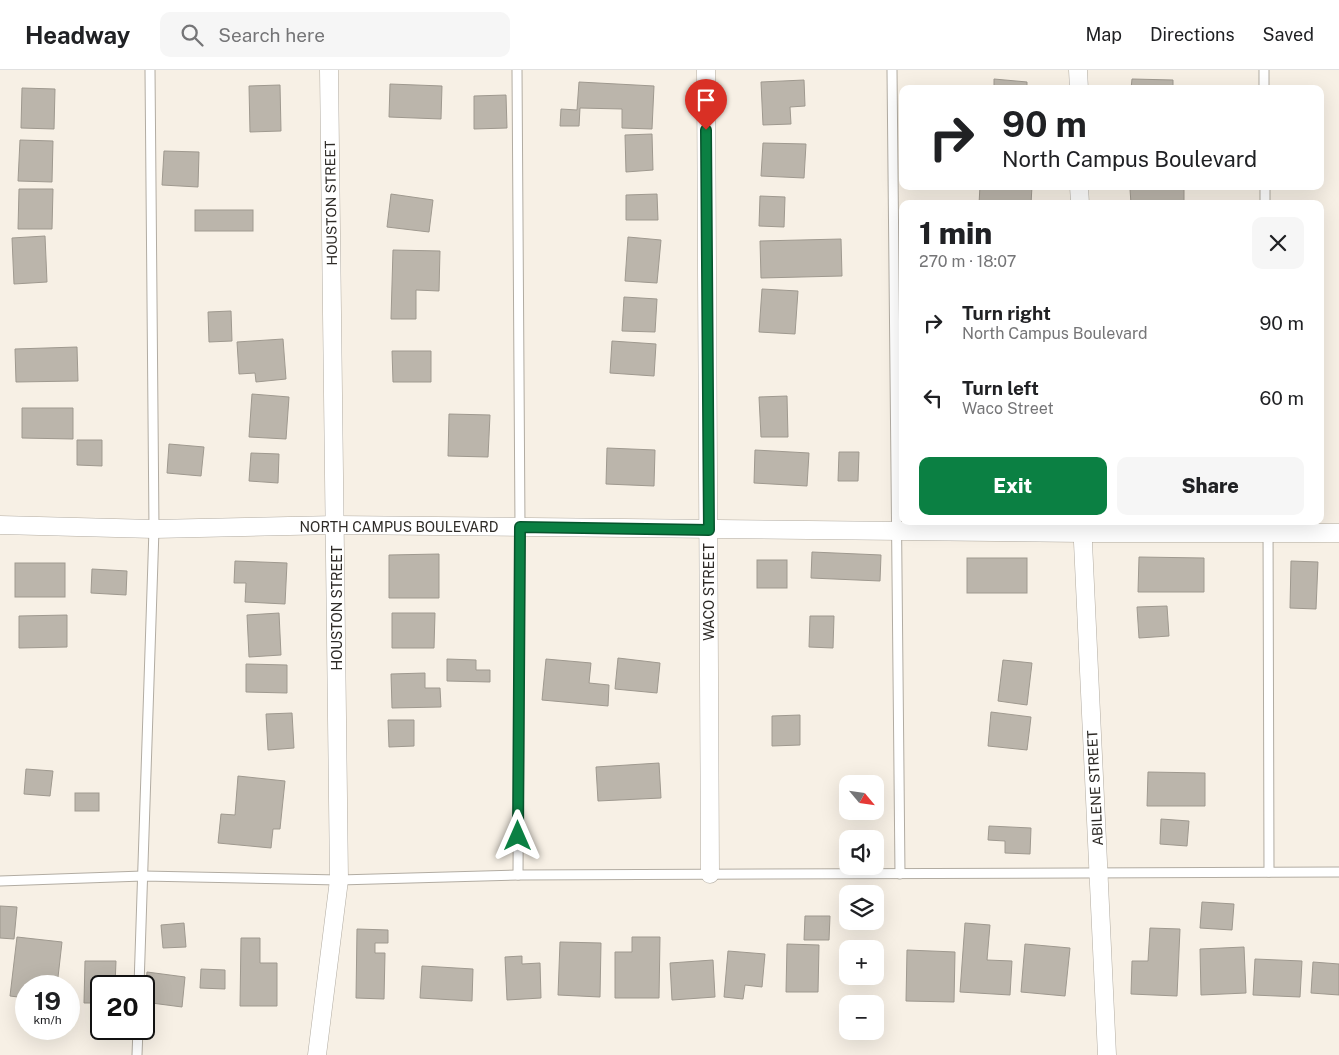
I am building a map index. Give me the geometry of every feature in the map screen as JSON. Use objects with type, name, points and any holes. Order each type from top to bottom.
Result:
[{"type":"street","name":"HOUSTON STREET","points":[[317,1055],[339,880],[329,70]]},
{"type":"street","name":"WACO STREET","points":[[706,70],[710,874]]},
{"type":"street","points":[[1078,70],[1079,85]]},
{"type":"street","name":"NORTH CAMPUS BOULEVARD","points":[[0,525],[154,528],[336,525],[896,531],[1083,527],[1268,527],[1339,533]]},
{"type":"street","name":"ABILENE STREET","points":[[1083,527],[1107,1055]]},
{"type":"lane","points":[[140,975],[154,528],[150,70]]},
{"type":"lane","points":[[517,70],[520,527],[518,875]]},
{"type":"lane","points":[[892,70],[900,874]]},
{"type":"lane","points":[[1264,70],[1264,85]]},
{"type":"lane","points":[[1268,527],[1269,872]]},
{"type":"lane","points":[[0,881],[143,876],[339,880],[518,875],[1339,872]]},
{"type":"lane","points":[[137,1055],[138,1040]]},
{"type":"building","points":[[994,79],[1027,82],[1027,85],[994,85]]},
{"type":"building","points":[[1132,79],[1173,80],[1173,85],[1131,85]]},
{"type":"building","points":[[804,80],[805,106],[790,107],[791,124],[763,125],[761,82]]},
{"type":"building","points":[[579,82],[654,86],[652,129],[622,128],[622,109],[580,108],[579,126],[560,126],[561,109],[577,110]]},
{"type":"building","points":[[390,84],[442,86],[441,119],[389,117]]},
{"type":"building","points":[[280,85],[281,131],[250,132],[249,86]]},
{"type":"building","points":[[22,88],[55,89],[54,129],[21,128]]},
{"type":"building","points":[[506,95],[507,128],[474,129],[474,96]]},
{"type":"building","points":[[652,134],[653,170],[626,172],[625,135]]},
{"type":"building","points":[[20,140],[53,141],[52,182],[18,181]]},
{"type":"building","points":[[763,143],[806,144],[804,178],[761,176]]},
{"type":"building","points":[[164,151],[199,152],[198,187],[162,185]]},
{"type":"building","points":[[19,189],[53,189],[52,229],[18,229]]},
{"type":"building","points":[[980,190],[1032,190],[1031,200],[979,200]]},
{"type":"building","points":[[1130,190],[1184,190],[1184,200],[1131,200]]},
{"type":"building","points":[[391,194],[433,200],[429,232],[387,227]]},
{"type":"building","points":[[657,194],[658,220],[626,220],[626,195]]},
{"type":"building","points":[[760,196],[785,197],[784,227],[759,226]]},
{"type":"building","points":[[195,210],[253,210],[253,231],[195,231]]},
{"type":"building","points":[[45,236],[47,282],[14,284],[12,238]]},
{"type":"building","points":[[628,237],[661,240],[657,283],[625,281]]},
{"type":"building","points":[[841,239],[842,276],[761,278],[760,241]]},
{"type":"building","points":[[393,250],[440,251],[439,291],[416,290],[416,319],[391,319]]},
{"type":"building","points":[[762,289],[798,291],[795,334],[759,332]]},
{"type":"building","points":[[624,297],[657,299],[655,332],[622,331]]},
{"type":"building","points":[[231,311],[232,341],[209,342],[208,312]]},
{"type":"building","points":[[283,339],[286,379],[256,382],[255,373],[239,374],[237,342]]},
{"type":"building","points":[[612,341],[656,344],[654,376],[610,373]]},
{"type":"building","points":[[77,347],[78,381],[16,382],[15,349]]},
{"type":"building","points":[[392,351],[431,351],[431,382],[393,382]]},
{"type":"building","points":[[252,394],[289,397],[286,439],[249,437]]},
{"type":"building","points":[[787,396],[788,437],[761,437],[759,397]]},
{"type":"building","points":[[22,408],[73,408],[73,439],[22,438]]},
{"type":"building","points":[[449,414],[490,415],[488,457],[448,456]]},
{"type":"building","points":[[77,440],[102,440],[102,466],[77,465]]},
{"type":"building","points":[[169,444],[204,447],[201,476],[167,473]]},
{"type":"building","points":[[607,448],[655,450],[654,486],[606,484]]},
{"type":"building","points":[[755,450],[809,453],[807,486],[754,483]]},
{"type":"building","points":[[839,452],[859,452],[858,481],[838,481]]},
{"type":"building","points":[[251,453],[279,454],[278,483],[249,481]]},
{"type":"building","points":[[812,552],[881,555],[880,581],[811,578]]},
{"type":"building","points":[[439,554],[439,598],[389,598],[389,555]]},
{"type":"building","points":[[1139,557],[1204,558],[1204,592],[1138,592]]},
{"type":"building","points":[[967,558],[1027,558],[1027,593],[967,593]]},
{"type":"building","points":[[757,560],[787,560],[787,588],[757,588]]},
{"type":"building","points":[[235,561],[287,563],[285,604],[245,602],[246,583],[234,583]]},
{"type":"building","points":[[1291,561],[1318,562],[1316,609],[1290,608]]},
{"type":"building","points":[[15,563],[65,563],[65,597],[15,597]]},
{"type":"building","points":[[92,569],[127,571],[126,595],[91,593]]},
{"type":"building","points":[[1167,606],[1169,636],[1139,638],[1137,607]]},
{"type":"building","points":[[279,613],[281,655],[249,657],[247,615]]},
{"type":"building","points":[[392,613],[435,613],[434,648],[392,648]]},
{"type":"building","points":[[67,615],[67,647],[19,648],[19,616]]},
{"type":"building","points":[[810,616],[834,616],[833,648],[809,647]]},
{"type":"building","points":[[618,658],[660,663],[657,693],[615,689]]},
{"type":"building","points":[[447,659],[476,660],[476,670],[490,670],[490,682],[447,681]]},
{"type":"building","points":[[546,659],[591,663],[589,683],[609,685],[608,706],[542,700]]},
{"type":"building","points":[[1003,660],[1032,663],[1027,705],[998,701]]},
{"type":"building","points":[[246,664],[287,665],[287,693],[246,692]]},
{"type":"building","points":[[425,673],[425,688],[440,688],[441,707],[392,708],[391,674]]},
{"type":"building","points":[[991,712],[1031,717],[1027,750],[988,746]]},
{"type":"building","points":[[292,713],[294,748],[268,750],[266,714]]},
{"type":"building","points":[[800,715],[800,745],[772,746],[772,716]]},
{"type":"building","points":[[388,720],[414,720],[414,746],[389,747]]},
{"type":"building","points":[[659,763],[661,798],[598,801],[596,767]]},
{"type":"building","points":[[26,769],[53,771],[50,796],[24,794]]},
{"type":"building","points":[[1148,772],[1205,773],[1205,806],[1147,806]]},
{"type":"building","points":[[238,776],[285,781],[280,829],[273,829],[271,848],[218,843],[221,814],[235,815]]},
{"type":"building","points":[[75,793],[99,793],[99,811],[75,811]]},
{"type":"building","points":[[1161,819],[1189,821],[1187,846],[1160,844]]},
{"type":"building","points":[[989,826],[1031,828],[1030,854],[1005,853],[1005,841],[988,840]]},
{"type":"building","points":[[1202,902],[1234,904],[1232,930],[1200,928]]},
{"type":"building","points":[[0,906],[17,907],[14,939],[0,938]]},
{"type":"building","points":[[805,916],[830,916],[829,940],[804,940]]},
{"type":"building","points":[[184,923],[186,947],[163,948],[161,925]]},
{"type":"building","points":[[965,923],[990,925],[987,960],[1012,961],[1010,995],[960,992]]},
{"type":"building","points":[[1150,928],[1180,929],[1177,996],[1131,994],[1132,961],[1148,961]]},
{"type":"building","points":[[357,929],[388,930],[388,943],[375,943],[375,953],[385,953],[384,999],[356,998]]},
{"type":"building","points":[[17,937],[62,942],[58,975],[15,975],[15,997],[10,996]]},
{"type":"building","points":[[632,937],[660,937],[659,998],[615,998],[615,952],[632,952]]},
{"type":"building","points":[[241,938],[260,938],[260,963],[277,963],[277,1006],[240,1006]]},
{"type":"building","points":[[560,942],[601,943],[600,997],[558,995]]},
{"type":"building","points":[[787,944],[819,945],[818,992],[786,992]]},
{"type":"building","points":[[1025,944],[1070,948],[1065,996],[1021,992]]},
{"type":"building","points":[[1244,947],[1246,993],[1201,995],[1200,949]]},
{"type":"building","points":[[907,950],[955,952],[954,1002],[906,1001]]},
{"type":"building","points":[[728,951],[765,954],[762,987],[745,985],[743,999],[724,997]]},
{"type":"building","points":[[522,956],[522,964],[540,963],[541,998],[507,1000],[505,957]]},
{"type":"building","points":[[1255,959],[1302,961],[1300,997],[1253,995]]},
{"type":"building","points":[[713,960],[715,997],[672,1000],[670,963]]},
{"type":"building","points":[[85,961],[116,961],[115,975],[90,975],[90,1003],[84,1003]]},
{"type":"building","points":[[1313,962],[1339,964],[1339,995],[1311,993]]},
{"type":"building","points":[[422,966],[473,969],[472,1001],[420,998]]},
{"type":"building","points":[[201,969],[225,970],[225,989],[200,988]]},
{"type":"building","points":[[147,972],[185,977],[182,1007],[155,1003],[155,975],[147,975]]},
{"type":"route","points":[[518,836],[520,527],[709,530],[706,130]]}]
